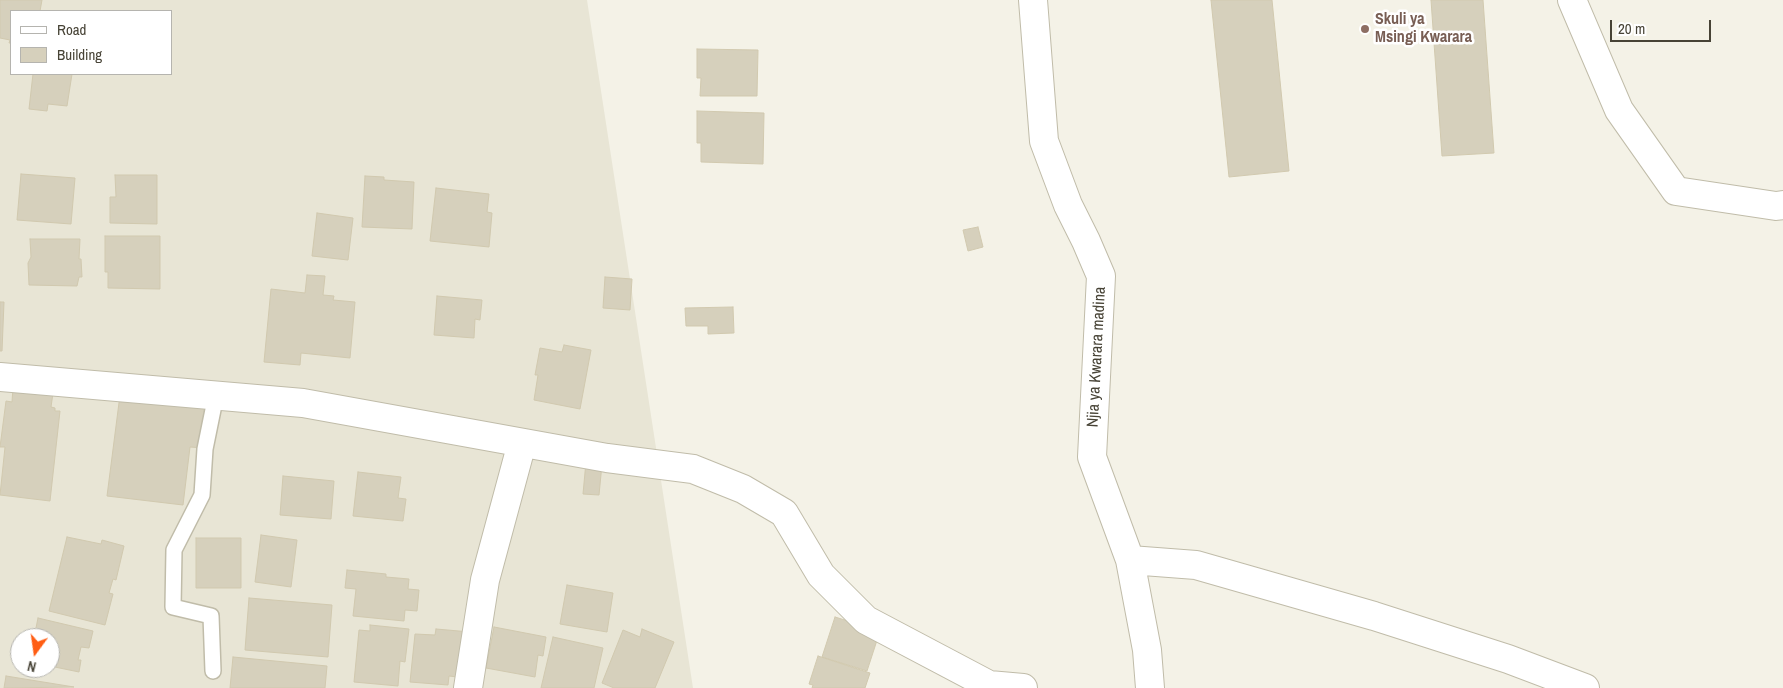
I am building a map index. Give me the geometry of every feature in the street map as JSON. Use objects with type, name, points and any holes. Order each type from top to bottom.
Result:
[{"type":"street","name":"Njia ya Kwarara madina","points":[[1033,0],[1044,141],[1068,204],[1100,276],[1092,457],[1130,560],[1147,650],[1150,688]]},
{"type":"street","points":[[1572,0],[1619,110],[1676,191],[1776,206],[1783,205]]},
{"type":"street","points":[[0,376],[303,403],[607,458],[693,469],[743,489],[784,513],[822,575],[866,620],[990,685],[1023,688]]},
{"type":"street","points":[[468,688],[486,580],[522,443]]},
{"type":"street","points":[[1130,560],[1196,565],[1374,616],[1508,659],[1585,688]]},
{"type":"street","points":[[1508,659],[1530,688]]},
{"type":"lane","points":[[213,671],[211,616],[173,607],[174,550],[202,495],[205,449],[216,395]]},
{"type":"shaded area","points":[[0,0],[587,0],[693,688],[0,688]]},
{"type":"building","points":[[0,0],[42,0],[40,10],[10,10],[10,40],[0,38]]},
{"type":"building","points":[[1211,0],[1272,0],[1289,171],[1229,177]]},
{"type":"building","points":[[1431,0],[1483,0],[1494,153],[1442,156]]},
{"type":"building","points":[[697,49],[758,50],[757,96],[700,96],[701,78],[697,78]]},
{"type":"building","points":[[33,75],[72,75],[67,106],[48,104],[47,111],[29,109]]},
{"type":"building","points":[[697,111],[764,113],[763,164],[701,162],[701,143],[697,143]]},
{"type":"building","points":[[21,174],[75,178],[71,224],[17,220]]},
{"type":"building","points":[[115,175],[157,175],[157,224],[110,223],[110,197],[116,197]]},
{"type":"building","points":[[365,176],[384,177],[384,180],[414,182],[412,229],[362,227]]},
{"type":"building","points":[[436,188],[489,194],[487,212],[492,213],[489,247],[430,241]]},
{"type":"building","points":[[317,213],[353,218],[348,260],[312,256]]},
{"type":"building","points":[[978,227],[983,247],[968,251],[963,230]]},
{"type":"building","points":[[105,236],[160,236],[160,289],[108,288],[108,272],[105,272]]},
{"type":"building","points":[[30,239],[80,239],[79,259],[81,259],[82,277],[79,277],[77,286],[29,285]]},
{"type":"building","points":[[307,275],[325,276],[323,295],[334,296],[333,300],[355,302],[350,358],[301,353],[300,365],[264,362],[271,289],[305,293]]},
{"type":"building","points":[[605,277],[632,279],[630,310],[603,308]]},
{"type":"building","points":[[437,296],[482,300],[480,320],[475,319],[474,338],[434,335]]},
{"type":"building","points":[[0,302],[4,302],[2,351],[0,351]]},
{"type":"building","points":[[733,307],[734,333],[708,334],[708,326],[686,326],[685,308]]},
{"type":"building","points":[[564,345],[591,350],[580,409],[534,400],[538,375],[535,375],[540,348],[562,352]]},
{"type":"building","points":[[13,388],[53,393],[51,407],[55,408],[55,411],[60,411],[50,501],[0,495],[5,447],[0,447],[6,401],[12,402]]},
{"type":"building","points":[[120,395],[209,407],[204,448],[190,447],[183,505],[107,496]]},
{"type":"building","points":[[586,462],[602,464],[599,495],[583,494]]},
{"type":"building","points":[[358,472],[401,477],[398,498],[406,499],[403,521],[353,516]]},
{"type":"building","points":[[283,476],[334,481],[331,519],[280,515]]},
{"type":"building","points":[[261,535],[297,540],[291,587],[255,582]]},
{"type":"building","points":[[67,537],[101,544],[102,540],[124,546],[116,580],[113,579],[109,593],[113,594],[105,625],[49,611]]},
{"type":"building","points":[[196,538],[241,538],[241,588],[196,588]]},
{"type":"building","points":[[347,570],[386,574],[386,577],[409,579],[408,589],[419,590],[417,611],[405,610],[404,621],[353,616],[356,589],[345,588]]},
{"type":"building","points":[[567,585],[613,593],[607,632],[560,624]]},
{"type":"building","points":[[249,598],[332,605],[328,657],[245,650]]},
{"type":"building","points":[[835,617],[880,631],[867,671],[822,657]]},
{"type":"building","points":[[38,618],[93,631],[89,648],[81,647],[78,660],[81,660],[79,672],[60,668],[60,628],[36,628]]},
{"type":"building","points":[[370,625],[409,629],[405,662],[400,661],[398,686],[354,682],[359,630],[370,631]]},
{"type":"building","points":[[494,627],[546,637],[543,656],[538,655],[535,677],[486,668]]},
{"type":"building","points":[[436,629],[470,632],[466,678],[449,676],[448,685],[410,682],[415,634],[435,635]]},
{"type":"building","points":[[642,629],[674,642],[655,688],[614,688],[602,683],[623,630],[640,637]]},
{"type":"building","points":[[553,637],[603,648],[594,688],[541,688]]},
{"type":"building","points":[[818,656],[870,673],[865,688],[812,688],[813,685],[809,684]]},
{"type":"building","points":[[233,657],[327,666],[325,688],[230,688]]},
{"type":"building","points":[[6,676],[74,687],[4,688]]},
{"type":"place","name":"Skuli ya Msingi Kwarara","points":[[1365,29]]}]
